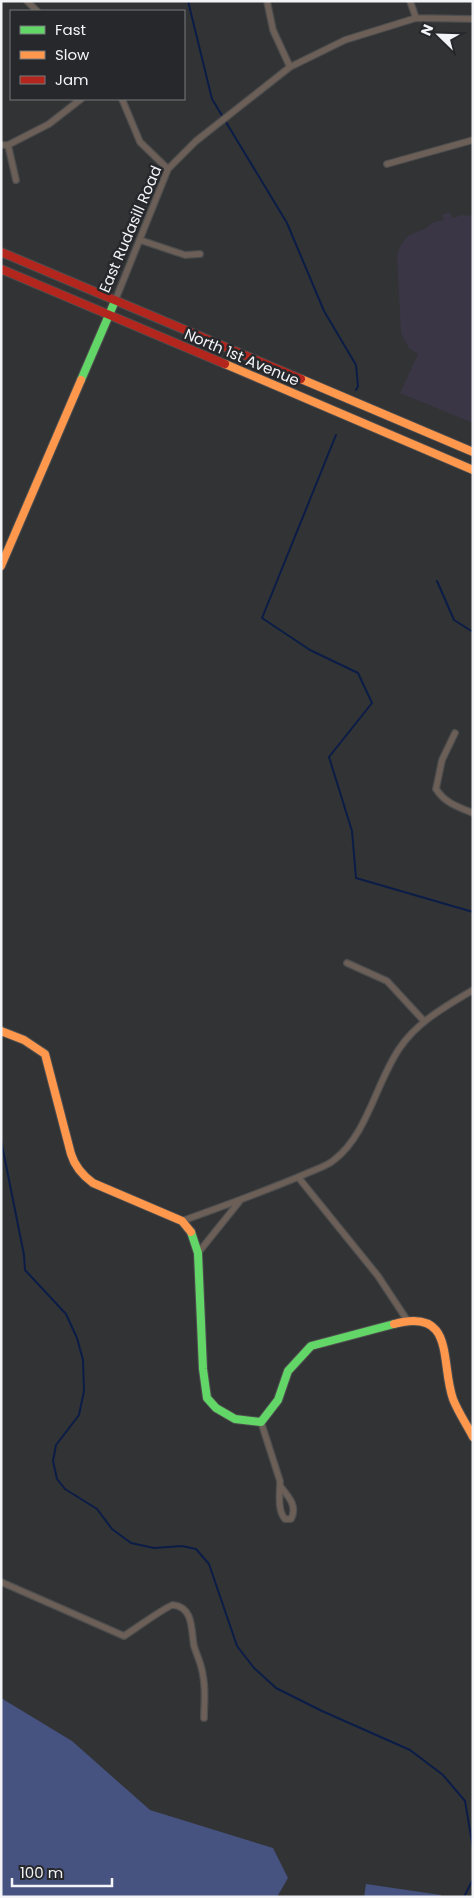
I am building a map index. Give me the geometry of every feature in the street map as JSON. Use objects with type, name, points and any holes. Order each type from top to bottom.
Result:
[{"type":"street","points":[[27,1],[36,10]]},
{"type":"street","points":[[268,1],[273,30],[290,67]]},
{"type":"street","points":[[410,1],[416,18]]},
{"type":"street","name":"East Rudasill Road","points":[[1,566],[115,301],[168,169],[196,141],[290,67],[345,40],[416,18],[473,19]]},
{"type":"street","points":[[1,145],[8,145],[49,124],[80,100]]},
{"type":"street","points":[[122,100],[140,142],[168,169]]},
{"type":"street","points":[[387,164],[473,140]]},
{"type":"street","points":[[8,145],[16,180]]},
{"type":"street","points":[[140,240],[185,255],[200,254]]},
{"type":"street","name":"North 1st Avenue","points":[[1,252],[473,452]]},
{"type":"street","name":"North 1st Avenue","points":[[1,269],[473,470]]},
{"type":"street","points":[[456,733],[442,760],[436,790],[440,797],[448,802],[473,813]]},
{"type":"street","points":[[346,963],[386,980],[424,1021]]},
{"type":"street","points":[[182,1221],[239,1202],[333,1161],[350,1144],[360,1129],[382,1077],[399,1049],[424,1021],[473,990]]},
{"type":"street","points":[[1,1031],[24,1040],[45,1054],[69,1148],[73,1161],[82,1175],[93,1183],[182,1221],[193,1234],[198,1253],[203,1369],[208,1398],[216,1408],[235,1419],[261,1422]]},
{"type":"street","points":[[298,1177],[366,1261],[407,1320]]},
{"type":"street","points":[[198,1253],[239,1202]]},
{"type":"street","points":[[261,1422],[278,1400],[288,1372],[311,1346],[407,1320],[423,1321],[434,1328],[444,1341],[453,1398],[473,1437]]},
{"type":"street","points":[[261,1422],[280,1481],[280,1486],[280,1511],[286,1519],[291,1519],[294,1514],[293,1503],[280,1486]]},
{"type":"street","points":[[1,1582],[124,1636],[169,1606],[173,1605],[184,1609],[190,1616],[196,1651],[203,1676],[204,1718]]},
{"type":"shaded area","points":[[449,212],[453,218],[462,215],[473,216],[473,423],[400,393],[418,354],[409,348],[401,333],[397,255],[401,245],[408,236],[428,227],[431,223],[444,220],[442,215]]},
{"type":"shaded area","points":[[1,1698],[72,1741],[150,1810],[273,1848],[288,1878],[277,1897],[1,1897]]},
{"type":"shaded area","points":[[366,1884],[441,1895],[441,1897],[364,1897]]},
{"type":"waterway","points":[[188,1],[212,99],[287,223],[324,311],[356,365],[358,386],[356,390]]},
{"type":"waterway","points":[[336,435],[262,618],[310,650],[358,673],[372,703],[329,757],[352,831],[356,878],[473,912]]},
{"type":"waterway","points":[[437,581],[454,620],[473,632]]},
{"type":"waterway","points":[[1,1140],[24,1255],[25,1270],[66,1314],[77,1338],[83,1360],[84,1391],[79,1415],[56,1445],[53,1461],[57,1479],[65,1489],[97,1509],[112,1529],[131,1543],[154,1548],[182,1546],[196,1549],[209,1564],[237,1646],[254,1668],[276,1688],[322,1711],[410,1750],[443,1775],[465,1801],[473,1848]]},
{"type":"waterway","points":[[464,1897],[473,1879]]},
{"type":"traffic: fast","points":[[81,380],[115,301]]},
{"type":"traffic: fast","points":[[191,1232],[198,1253],[203,1369],[207,1398],[216,1408],[235,1419],[261,1422],[278,1400],[288,1371],[311,1346],[394,1324]]},
{"type":"traffic: slow","points":[[225,364],[473,470]]},
{"type":"traffic: slow","points":[[301,379],[473,452]]},
{"type":"traffic: slow","points":[[1,566],[81,380]]},
{"type":"traffic: slow","points":[[1,1031],[24,1040],[45,1054],[71,1154],[82,1174],[93,1183],[182,1221],[191,1232]]},
{"type":"traffic: slow","points":[[394,1324],[414,1321],[428,1323],[436,1331],[442,1342],[453,1399],[473,1437]]},
{"type":"traffic: jam","points":[[1,252],[301,379]]},
{"type":"traffic: jam","points":[[1,269],[225,364]]}]
